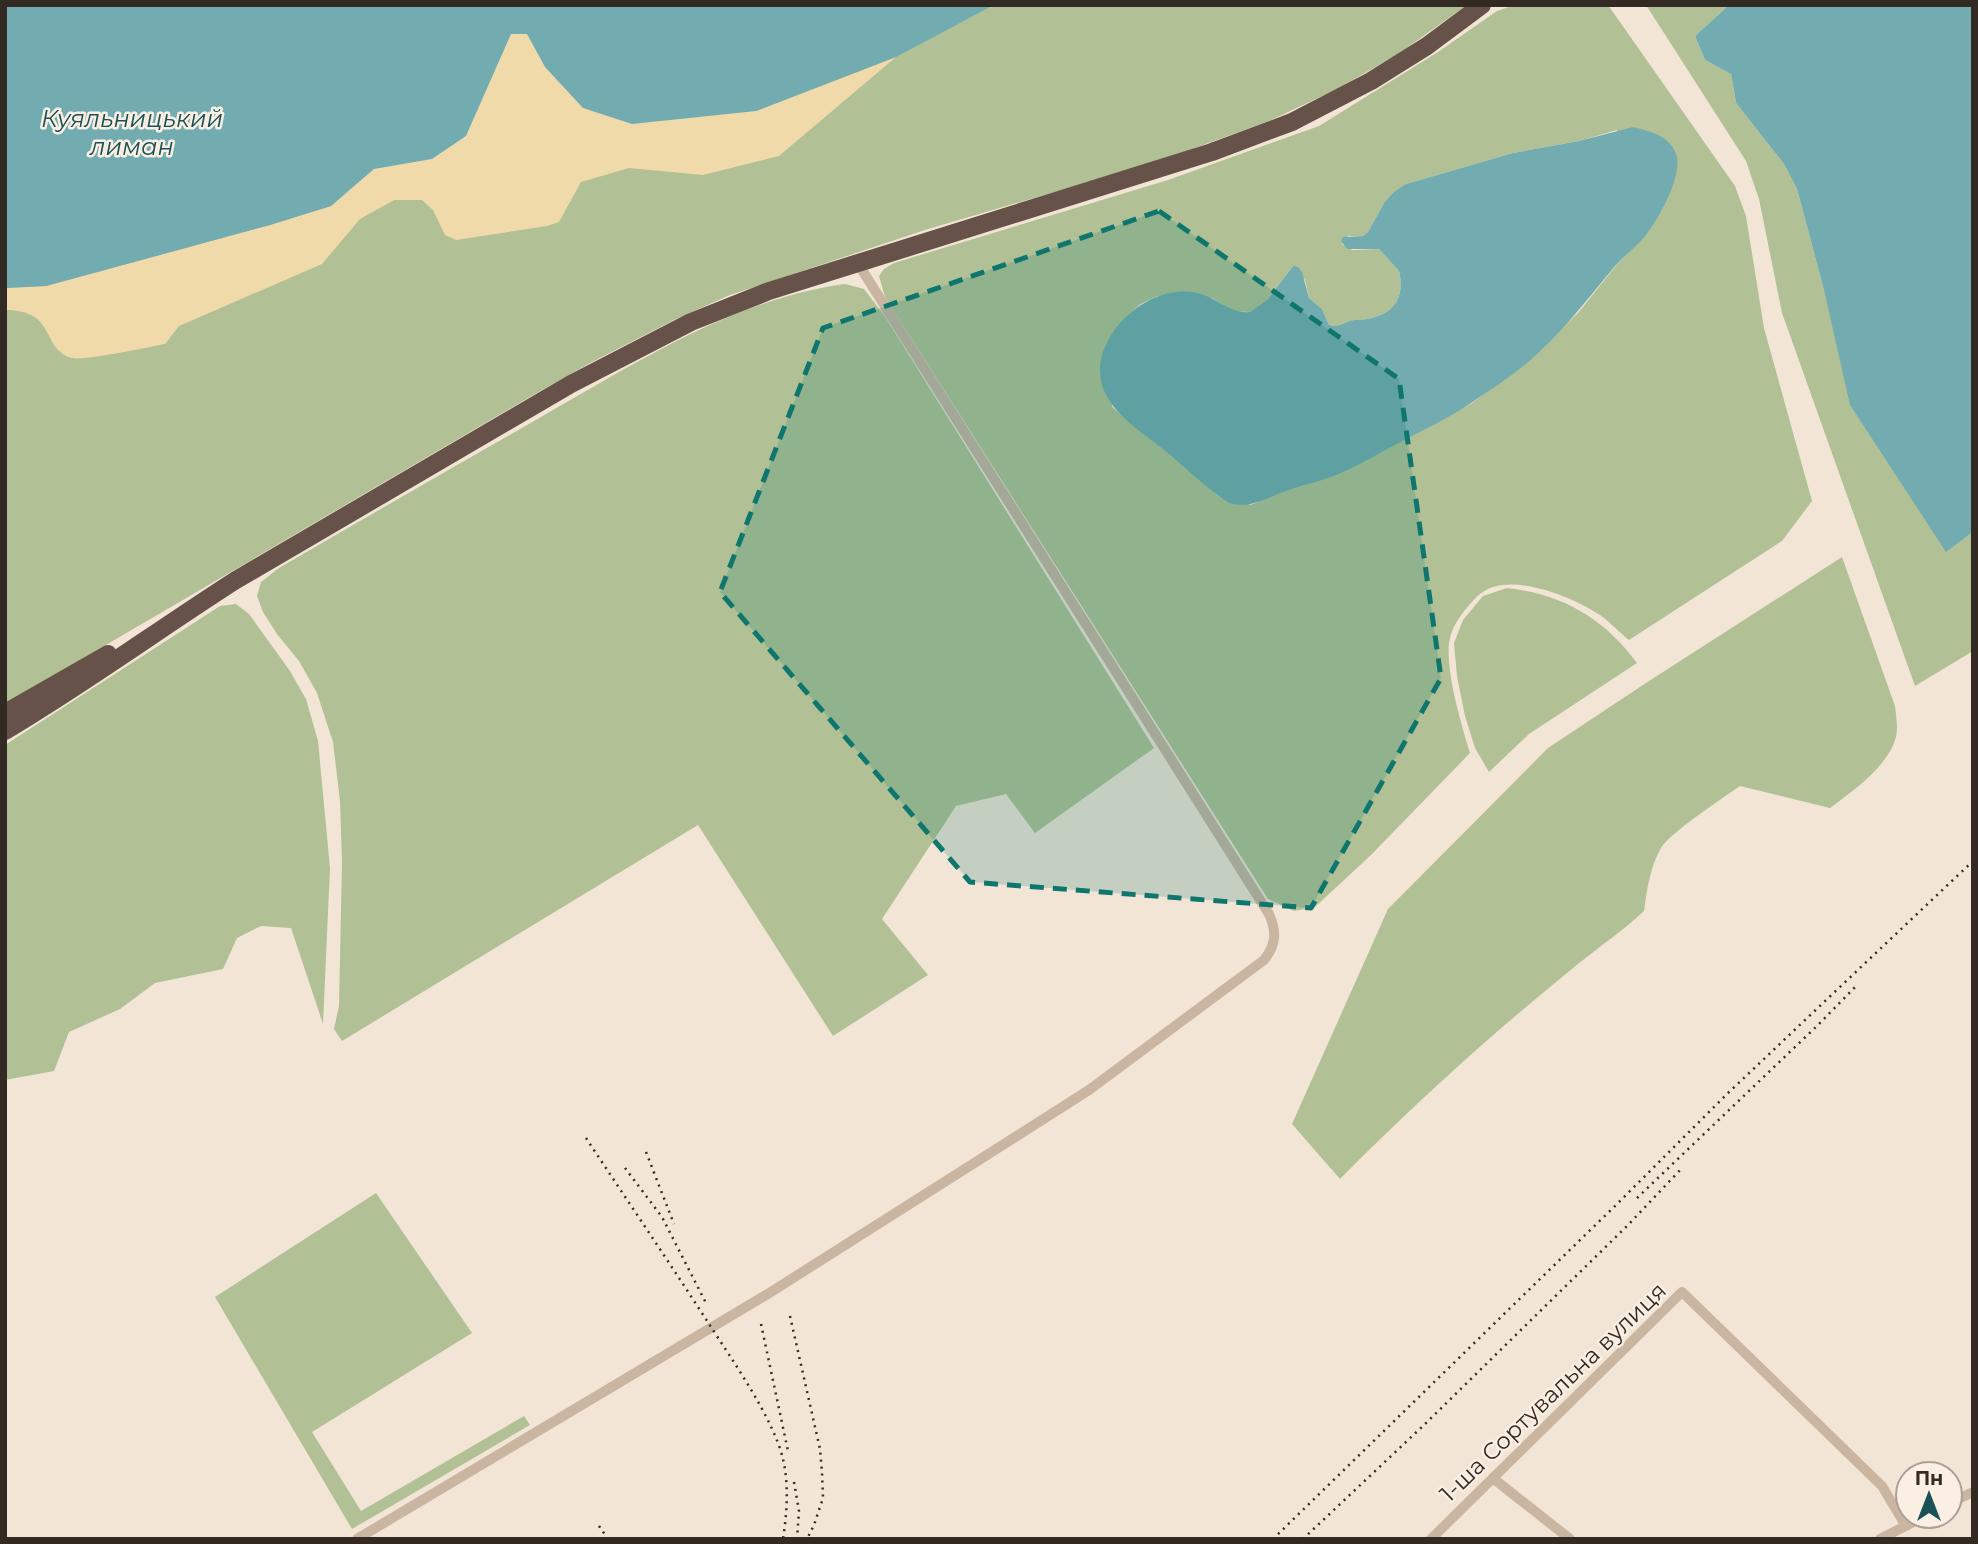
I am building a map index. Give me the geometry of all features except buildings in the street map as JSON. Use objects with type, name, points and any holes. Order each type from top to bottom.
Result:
[{"type":"highway","points":[[5,731],[71,692],[236,580],[570,384],[691,322],[769,291],[1212,152],[1292,121],[1371,81],[1426,46],[1482,5]]},
{"type":"highway","points":[[5,713],[185,613]]},
{"type":"street","points":[[357,1539],[771,1292],[1089,1090],[1264,960],[1271,951],[1275,932],[1269,914],[857,262]]},
{"type":"street","name":"1-ша Сортувальна вулиця","points":[[1432,1539],[1682,1292],[1882,1486],[1894,1506]]},
{"type":"street","points":[[1494,1479],[1570,1539]]},
{"type":"street","points":[[1880,1539],[1898,1530]]},
{"type":"highlighted area","points":[[1159,211],[1399,379],[1441,678],[1311,908],[970,882],[720,592],[823,328]]},
{"type":"green space","points":[[994,5],[1467,5],[1398,54],[1337,89],[1269,121],[1156,162],[925,230],[730,295],[674,320],[535,394],[5,704],[5,288],[950,28]]},
{"type":"green space","points":[[1515,5],[1608,5],[1735,186],[1746,216],[1764,328],[1812,501],[1782,541],[1629,640],[1604,618],[1558,594],[1524,585],[1507,585],[1492,587],[1480,594],[1459,618],[1449,643],[1452,683],[1470,753],[1371,855],[1315,907],[1294,911],[1268,899],[885,297],[879,276],[894,263],[1168,180],[1319,126],[1438,52],[1497,11]],"holes":[[[1617,130],[1643,239],[1618,263],[1578,313],[1525,364],[1472,403],[1337,475],[1290,489],[1251,505],[1218,496],[1112,407],[1117,330],[1140,304],[1158,296],[1178,292],[1213,298],[1232,311],[1250,312],[1268,299],[1293,266],[1305,280],[1309,298],[1322,309],[1329,325],[1377,317],[1385,313],[1396,303],[1399,296],[1399,271],[1379,249],[1352,250],[1342,244],[1348,236],[1363,236],[1368,232],[1384,203],[1406,184],[1513,153],[1579,141]]]},
{"type":"green space","points":[[1646,5],[1729,5],[1695,36],[1705,60],[1731,74],[1736,103],[1784,164],[1797,189],[1824,290],[1947,551],[1973,532],[1973,651],[1915,686],[1782,313],[1759,199],[1746,161]]},
{"type":"green space","points":[[845,284],[864,289],[884,315],[1154,748],[1035,833],[1006,794],[956,806],[882,919],[928,975],[833,1036],[698,825],[342,1041],[334,1029],[339,1006],[342,862],[340,801],[333,742],[317,693],[299,661],[263,612],[257,596],[261,582],[279,568],[344,530],[687,336],[764,304]]},
{"type":"green space","points":[[1842,557],[1895,706],[1895,741],[1881,764],[1830,808],[1740,786],[1686,825],[1667,841],[1657,855],[1644,911],[1486,1041],[1340,1179],[1292,1124],[1388,909],[1548,748]]},
{"type":"green space","points":[[1507,588],[1546,596],[1580,611],[1610,633],[1637,663],[1529,734],[1489,772],[1475,748],[1465,716],[1454,643],[1463,620],[1483,596]]},
{"type":"green space","points":[[236,604],[249,614],[290,671],[306,699],[318,741],[330,868],[323,1024],[291,928],[261,926],[237,938],[223,969],[155,983],[120,1009],[69,1032],[54,1071],[5,1080],[5,745],[220,606]]},
{"type":"green space","points":[[376,1193],[472,1333],[312,1432],[361,1511],[524,1416],[530,1425],[352,1529],[215,1297]]},
{"type":"sand","points":[[527,33],[545,67],[756,111],[896,57],[779,156],[703,175],[629,168],[581,182],[559,222],[547,226],[456,240],[445,235],[433,210],[422,200],[394,200],[360,219],[322,264],[179,326],[165,344],[102,356],[72,358],[55,347],[41,323],[33,316],[5,310],[5,288],[46,286],[270,225],[331,206],[374,169],[432,159],[466,136],[510,34]]},
{"type":"water","name":"Куяльницький лиман","points":[[5,5],[994,5],[896,57],[756,111],[632,124],[583,108],[545,67],[527,34],[511,34],[466,136],[432,159],[374,169],[331,206],[270,225],[46,286],[5,288]]},
{"type":"water","points":[[1729,5],[1973,5],[1973,532],[1946,552],[1850,405],[1824,290],[1797,189],[1784,164],[1736,103],[1731,74],[1705,60],[1695,36]]},
{"type":"water","points":[[1633,127],[1652,133],[1669,143],[1676,154],[1677,163],[1667,199],[1642,240],[1615,266],[1562,329],[1520,369],[1454,414],[1352,468],[1255,503],[1233,504],[1209,488],[1131,424],[1106,394],[1100,369],[1103,353],[1120,323],[1148,301],[1180,292],[1197,293],[1229,308],[1250,312],[1268,299],[1293,266],[1302,272],[1309,298],[1322,309],[1329,325],[1377,317],[1396,303],[1400,289],[1399,271],[1379,249],[1347,249],[1341,241],[1343,237],[1363,236],[1368,232],[1384,203],[1394,192],[1406,184],[1513,153],[1579,141]]},
{"type":"railway","points":[[1273,1539],[1728,1093],[1973,861]]},
{"type":"railway","points":[[1637,1198],[1858,984]]},
{"type":"railway","points":[[586,1138],[729,1355],[771,1426],[783,1459],[786,1479],[783,1539]]},
{"type":"railway","points":[[646,1152],[674,1224]]},
{"type":"railway","points":[[1303,1539],[1424,1425],[1628,1225],[1683,1167]]},
{"type":"railway","points":[[625,1168],[662,1217],[707,1305]]},
{"type":"railway","points":[[790,1316],[820,1449],[822,1472],[823,1498],[807,1539]]},
{"type":"railway","points":[[761,1324],[788,1451]]},
{"type":"railway","points":[[794,1482],[799,1511],[797,1539]]},
{"type":"railway","points":[[599,1526],[608,1539]]}]
